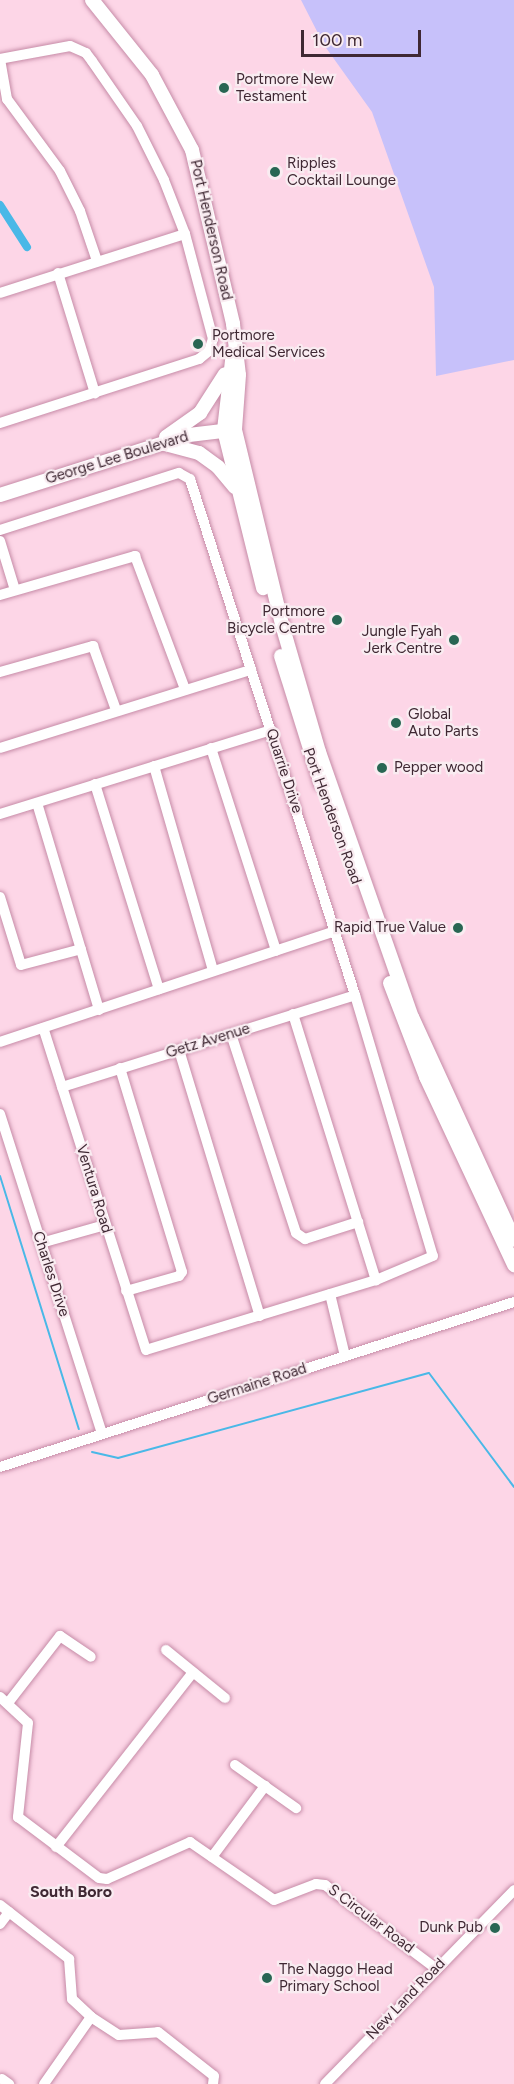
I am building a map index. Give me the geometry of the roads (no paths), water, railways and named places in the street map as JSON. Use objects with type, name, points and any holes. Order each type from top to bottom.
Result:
[{"type":"main road","name":"Port Henderson Road","points":[[92,0],[152,75],[192,150],[233,324],[239,375],[230,430],[319,752],[379,929],[436,1073],[514,1240]]},
{"type":"main road","name":"Port Henderson Road","points":[[234,347],[228,369],[230,430],[237,489],[309,755],[335,817],[400,1013],[514,1265]]},
{"type":"main road","points":[[157,445],[200,413],[228,369]]},
{"type":"main road","name":"George Lee Boulevard","points":[[0,495],[157,445],[230,430]]},
{"type":"main road","points":[[157,445],[200,453],[218,467],[237,489]]},
{"type":"street","points":[[0,423],[199,359],[209,351],[213,339],[185,234],[137,126],[86,53],[70,46],[0,59],[8,99],[60,171],[80,211],[97,261]]},
{"type":"street","points":[[0,293],[185,234]]},
{"type":"street","points":[[58,273],[95,393]]},
{"type":"street","name":"Quarrie Drive","points":[[0,530],[179,473],[186,474],[271,730],[434,1256],[376,1280]]},
{"type":"street","points":[[0,541],[15,590]]},
{"type":"street","points":[[0,595],[135,556],[185,689]]},
{"type":"street","points":[[0,672],[93,646],[116,710]]},
{"type":"street","points":[[0,748],[116,710],[251,670]]},
{"type":"street","points":[[0,814],[271,730]]},
{"type":"street","points":[[211,748],[276,951]]},
{"type":"street","points":[[154,766],[213,971]]},
{"type":"street","points":[[95,784],[159,989]]},
{"type":"street","points":[[37,802],[99,1010]]},
{"type":"street","points":[[0,897],[21,965],[81,949]]},
{"type":"street","points":[[0,1042],[334,931]]},
{"type":"street","name":"Getz Avenue","points":[[62,1087],[355,995]]},
{"type":"street","points":[[179,1050],[260,1316],[376,1280],[292,1014]]},
{"type":"street","name":"Ventura Road","points":[[43,1028],[126,1291],[147,1350],[260,1316]]},
{"type":"street","points":[[231,1034],[296,1233],[305,1239],[358,1222]]},
{"type":"street","points":[[120,1068],[182,1272],[179,1276],[126,1291]]},
{"type":"street","name":"Charles Drive","points":[[0,1114],[102,1434]]},
{"type":"street","points":[[41,1244],[105,1225]]},
{"type":"street","points":[[330,1294],[345,1356]]},
{"type":"street","name":"Germaine Road","points":[[0,1467],[514,1302]]},
{"type":"street","points":[[4,1700],[60,1636],[91,1657]]},
{"type":"street","points":[[166,1650],[225,1698]]},
{"type":"street","points":[[56,1847],[193,1672]]},
{"type":"street","name":"S Circular Road","points":[[4,1700],[28,1723],[16,1814],[56,1847],[104,1880],[186,1842],[274,1900],[316,1884],[325,1885],[435,1968]]},
{"type":"street","points":[[235,1765],[296,1808]]},
{"type":"street","points":[[212,1857],[265,1786]]},
{"type":"street","name":"New Land Road","points":[[325,2084],[435,1968],[514,1890]]},
{"type":"street","points":[[0,1924],[4,1908],[69,1959],[72,1999],[91,2017],[119,2036],[149,2030],[158,2032],[214,2080]]},
{"type":"street","points":[[44,2084],[91,2017]]},
{"type":"waterway","points":[[0,205],[27,247]]},
{"type":"waterway","points":[[0,1176],[79,1429]]},
{"type":"waterway","points":[[92,1452],[118,1458],[429,1373],[514,1487]]},
{"type":"place","name":"Portmore New Testament","points":[[224,88]]},
{"type":"place","name":"Ripples Cocktail Lounge","points":[[275,172]]},
{"type":"place","name":"Portmore Medical Services","points":[[198,344]]},
{"type":"place","name":"Portmore Bicycle Centre","points":[[337,620]]},
{"type":"place","name":"Jungle Fyah Jerk Centre","points":[[454,640]]},
{"type":"place","name":"Global Auto Parts","points":[[396,723]]},
{"type":"place","name":"Pepper wood","points":[[382,768]]},
{"type":"place","name":"Rapid True Value","points":[[458,928]]},
{"type":"place","name":"Dunk Pub","points":[[495,1928]]},
{"type":"place","name":"The Naggo Head Primary School","points":[[267,1978]]},
{"type":"district","name":"South Boro","points":[[71,1892]]}]
